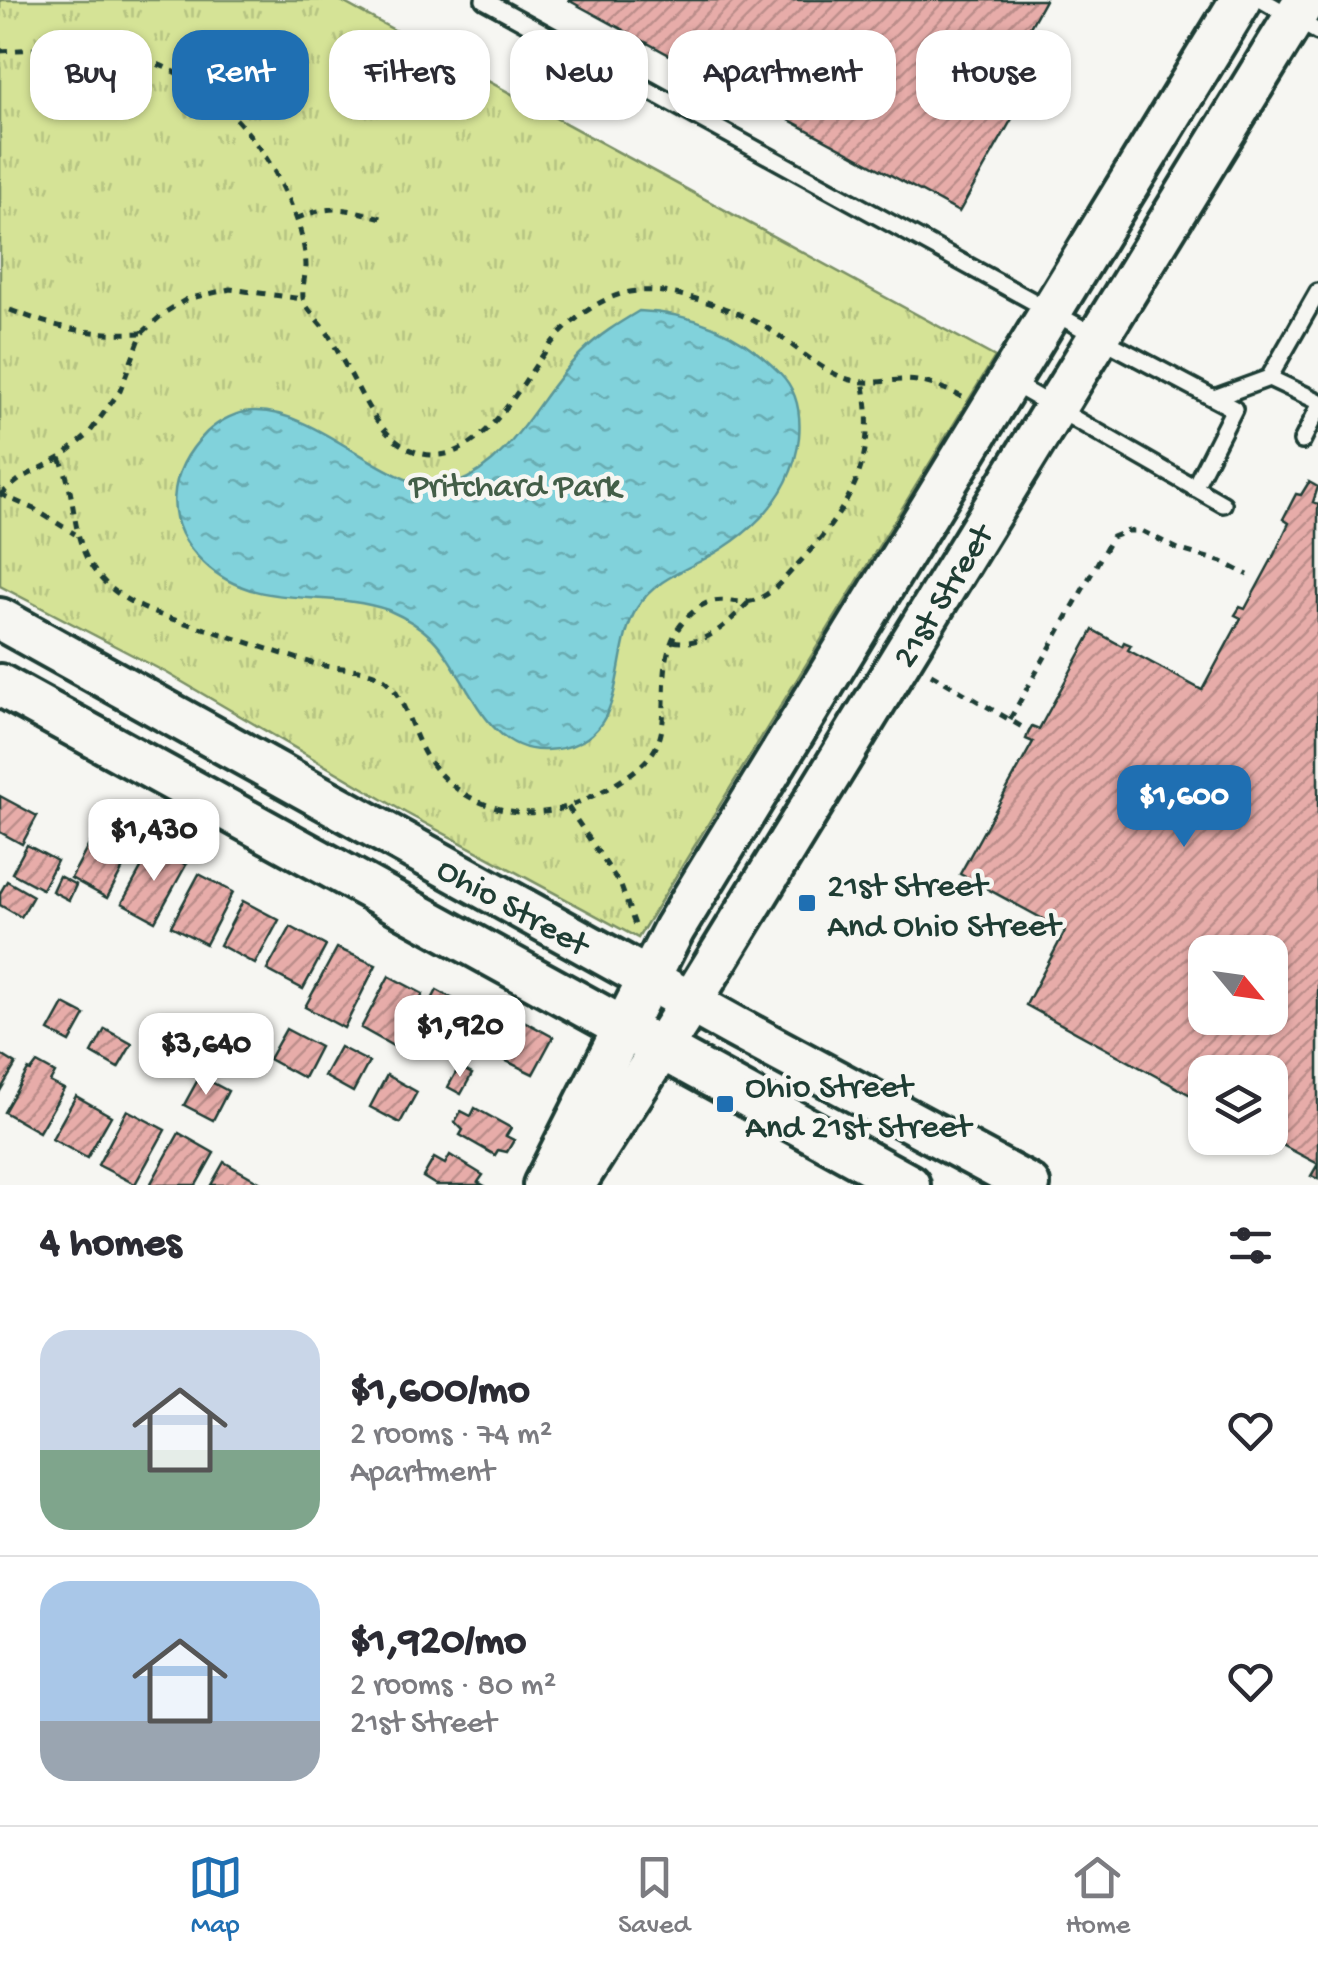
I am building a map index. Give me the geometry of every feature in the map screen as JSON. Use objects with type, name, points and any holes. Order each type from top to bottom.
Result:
[{"type":"street","name":"21st Street","points":[[544,1185],[674,929],[1241,0]]},
{"type":"street","name":"21st Street","points":[[574,1185],[691,1002],[1295,12]]},
{"type":"street","name":"Ohio Street","points":[[0,619],[1030,1185]]},
{"type":"street","name":"Ohio Street","points":[[0,685],[909,1185]]},
{"type":"lane","points":[[484,0],[1234,409],[1194,488]]},
{"type":"lane","points":[[1214,398],[1268,378],[1318,292]]},
{"type":"lane","points":[[1268,378],[1318,401]]},
{"type":"lane","points":[[1008,381],[1223,504]]},
{"type":"lane","points":[[1302,441],[1318,410]]},
{"type":"path","points":[[0,51],[82,48],[146,58],[204,88],[233,114],[257,145],[296,219],[306,262],[304,299],[372,414],[392,438],[412,450],[434,455],[454,452],[481,436],[513,400],[556,338],[573,322],[612,297],[640,291],[686,297],[722,308],[762,325],[850,380],[927,382],[968,400]]},
{"type":"path","points":[[296,219],[323,208],[337,208],[389,220]]},
{"type":"path","points":[[75,534],[34,509],[0,495],[88,436],[106,415],[130,369],[142,333],[187,298],[210,292],[254,291],[304,299]]},
{"type":"path","points":[[10,310],[62,329],[142,333]]},
{"type":"path","points":[[672,640],[691,644],[712,635],[750,601],[774,590],[818,542],[853,490],[868,442],[869,411],[862,381]]},
{"type":"path","points":[[60,458],[71,483],[75,534],[97,574],[130,602],[317,665],[354,669],[385,680],[395,690],[430,762],[468,796],[491,808],[515,812],[568,807],[626,776],[655,750],[660,736],[665,670],[680,625],[696,609],[712,601],[750,601]]},
{"type":"path","points":[[1010,718],[1112,538],[1128,531],[1142,531],[1178,550],[1222,562],[1248,576]]},
{"type":"path","points":[[902,658],[1029,731]]},
{"type":"path","points":[[568,807],[621,886],[636,928]]},
{"type":"green space","name":"Pritchard Park","points":[[0,0],[339,0],[394,30],[329,30],[329,120],[490,120],[490,82],[510,93],[510,120],[560,120],[995,357],[638,938],[406,813],[167,673],[0,586]]},
{"type":"water","points":[[639,311],[698,321],[733,336],[765,359],[786,380],[794,395],[799,437],[788,478],[766,512],[735,540],[664,581],[637,608],[628,627],[606,716],[593,733],[574,745],[546,750],[507,739],[479,708],[432,638],[406,619],[365,604],[246,588],[204,563],[181,531],[174,497],[177,480],[194,447],[229,417],[254,411],[280,414],[306,424],[410,481],[433,487],[455,484],[476,473],[510,443],[567,368],[589,346]]},
{"type":"building","points":[[568,0],[1045,0],[1028,30],[916,30],[916,120],[1011,120],[959,212],[789,120],[896,120],[896,30],[668,30],[668,54],[648,43],[648,30],[623,30]]},
{"type":"building","points":[[1309,482],[1318,487],[1313,502],[1318,504],[1318,1164],[1288,1148],[1288,1055],[1188,1055],[1188,1094],[1026,1005],[1065,931],[960,874],[1033,742],[1026,739],[1029,731],[1032,726],[1039,729],[1093,630],[1122,646],[1124,642],[1131,645],[1128,650],[1202,690],[1241,618],[1235,615],[1240,607],[1245,609],[1272,559],[1289,523],[1283,519],[1296,494],[1301,495]]},
{"type":"building","points":[[0,796],[37,816],[22,844],[0,832]]},
{"type":"building","points":[[102,821],[138,840],[107,898],[71,878]]},
{"type":"building","points":[[27,845],[57,861],[42,889],[12,873]]},
{"type":"building","points":[[153,847],[186,865],[155,921],[122,903]]},
{"type":"building","points":[[199,874],[233,892],[206,944],[171,926]]},
{"type":"building","points":[[59,876],[76,885],[69,900],[52,891]]},
{"type":"building","points":[[7,881],[33,896],[21,917],[0,905],[0,893]]},
{"type":"building","points":[[243,901],[279,920],[255,964],[220,945]]},
{"type":"building","points":[[291,927],[326,946],[303,989],[267,970]]},
{"type":"building","points":[[337,948],[376,965],[344,1028],[305,1007]]},
{"type":"building","points":[[389,976],[423,994],[395,1047],[361,1028]]},
{"type":"building","points":[[437,990],[464,1005],[448,1033],[422,1019]]},
{"type":"building","points":[[64,1004],[85,1015],[70,1042],[49,1031]]},
{"type":"building","points":[[496,1006],[553,1037],[533,1074],[477,1042]]},
{"type":"building","points":[[105,1029],[132,1044],[118,1068],[92,1053]]},
{"type":"building","points":[[286,1029],[320,1047],[304,1078],[269,1059]]},
{"type":"building","points":[[340,1047],[369,1062],[353,1092],[324,1076]]},
{"type":"building","points":[[0,1054],[16,1064],[0,1091]]},
{"type":"building","points":[[37,1063],[55,1073],[50,1082],[64,1089],[39,1132],[4,1112],[28,1070]]},
{"type":"building","points":[[459,1067],[472,1074],[461,1094],[448,1087]]},
{"type":"building","points":[[387,1075],[417,1092],[400,1123],[370,1107]]},
{"type":"building","points":[[200,1076],[228,1091],[213,1120],[184,1105]]},
{"type":"building","points":[[76,1096],[111,1116],[87,1158],[52,1139]]},
{"type":"building","points":[[475,1108],[511,1128],[506,1136],[514,1140],[507,1152],[498,1150],[495,1155],[460,1135],[463,1130],[455,1122],[461,1111],[471,1116]]},
{"type":"building","points":[[127,1110],[165,1130],[135,1184],[98,1165]]},
{"type":"building","points":[[179,1133],[214,1153],[196,1185],[150,1185]]},
{"type":"building","points":[[450,1155],[483,1175],[478,1182],[483,1185],[436,1185],[423,1177],[434,1158],[445,1164]]},
{"type":"building","points":[[224,1162],[261,1183],[260,1185],[211,1185]]},
{"type":"place","name":"21st Street And Ohio Street","points":[[807,903]]},
{"type":"place","name":"Ohio Street And 21st Street","points":[[725,1104]]}]
